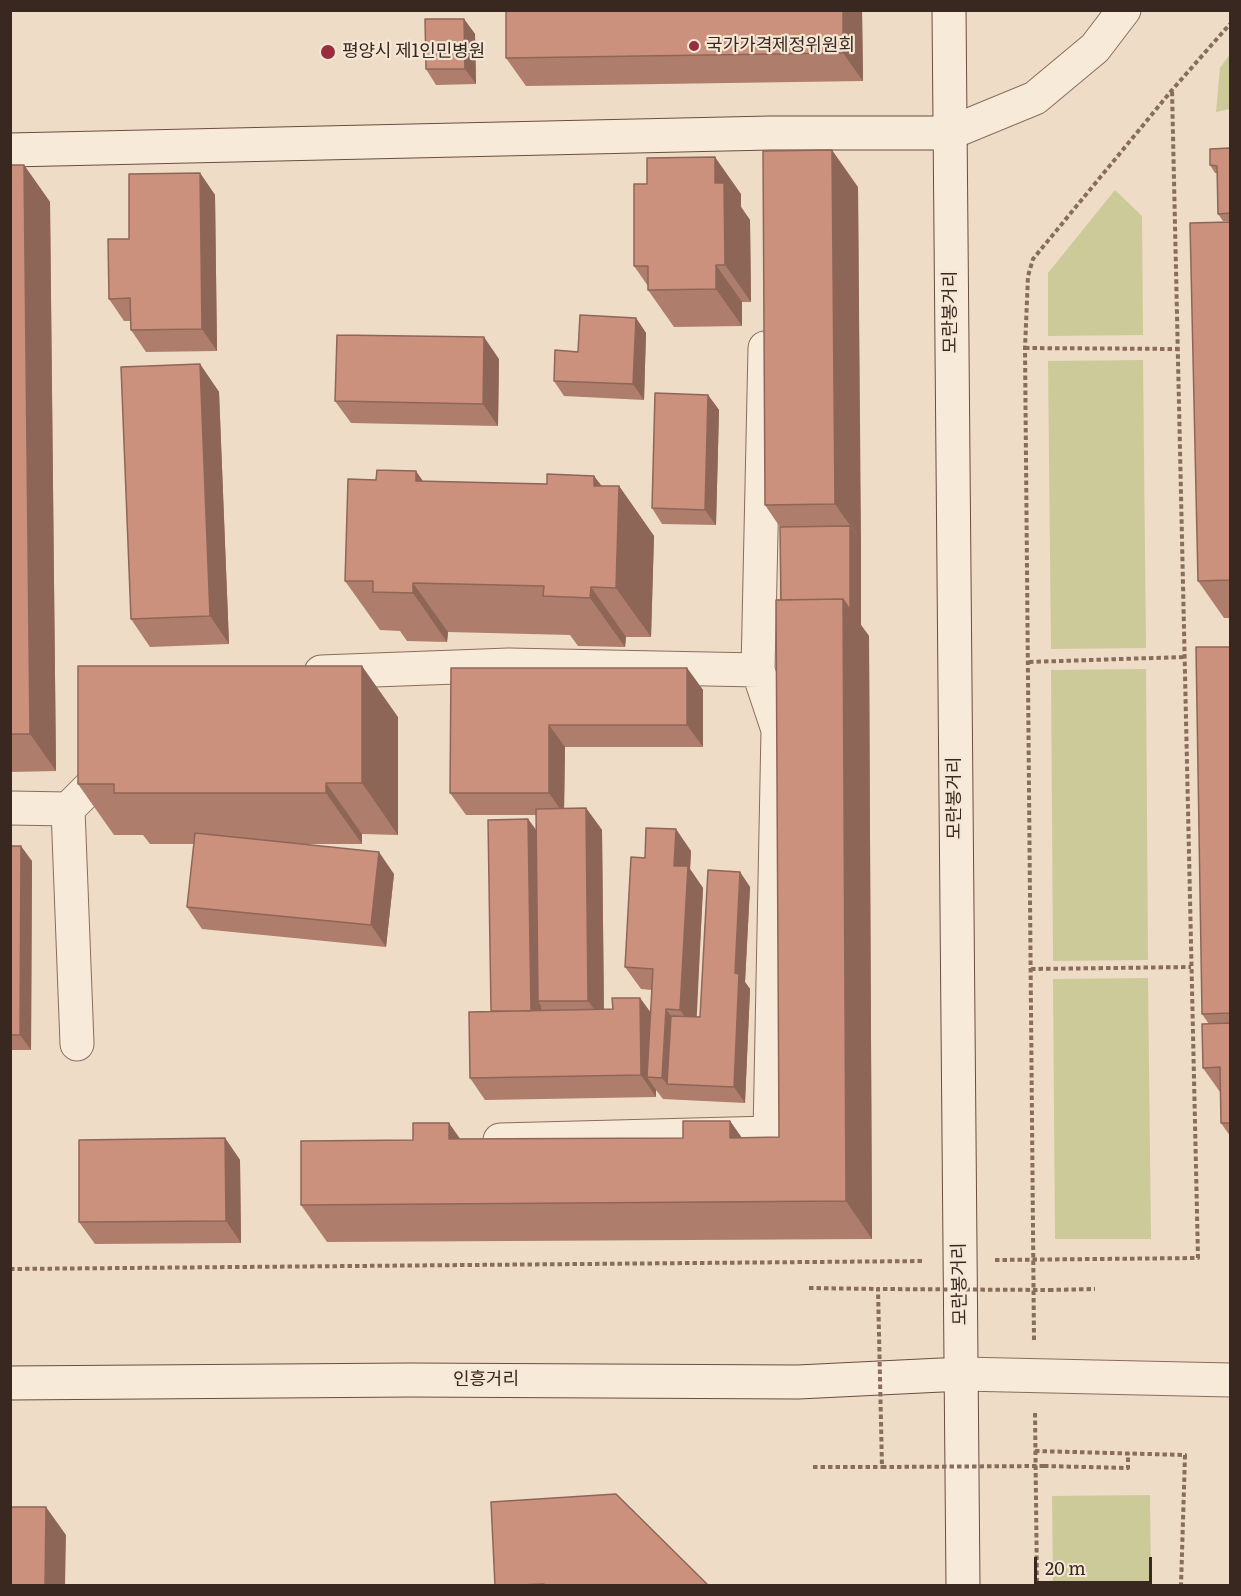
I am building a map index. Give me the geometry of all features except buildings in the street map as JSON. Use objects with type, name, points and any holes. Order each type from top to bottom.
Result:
[{"type":"street","name":"모란봉거리","points":[[949,10],[963,1586]]},
{"type":"street","points":[[10,150],[770,145],[950,133],[1035,98],[1095,48],[1124,10]]},
{"type":"street","points":[[470,1141],[770,1133],[778,730],[758,670],[766,324]]},
{"type":"street","points":[[296,673],[509,665],[758,670]]},
{"type":"street","points":[[10,808],[68,809],[97,780],[106,727]]},
{"type":"street","points":[[68,809],[77,1044]]},
{"type":"street","name":"인흥거리","points":[[10,1383],[398,1380],[798,1382],[962,1374],[1230,1380]]},
{"type":"path","points":[[1037,1586],[1025,348],[1028,276],[1033,259],[1172,90],[1230,24]]},
{"type":"path","points":[[10,1269],[1198,1258],[1172,90]]},
{"type":"path","points":[[1025,348],[1178,349]]},
{"type":"path","points":[[1029,662],[1184,657]]},
{"type":"path","points":[[1031,969],[1191,967]]},
{"type":"path","points":[[809,1288],[1095,1289]]},
{"type":"path","points":[[878,1289],[882,1467]]},
{"type":"path","points":[[1035,1451],[1185,1455],[1181,1586]]},
{"type":"path","points":[[813,1467],[1128,1468],[1128,1454]]},
{"type":"shaded area","points":[[1230,54],[1230,109],[1216,112],[1220,68]]},
{"type":"shaded area","points":[[1115,190],[1142,216],[1143,335],[1048,336],[1048,273]]},
{"type":"shaded area","points":[[1143,360],[1146,648],[1051,649],[1048,361]]},
{"type":"shaded area","points":[[1146,669],[1148,960],[1053,961],[1051,670]]},
{"type":"shaded area","points":[[1148,978],[1151,1239],[1055,1239],[1053,979]]},
{"type":"shaded area","points":[[1150,1495],[1151,1585],[1053,1585],[1052,1496]]},
{"type":"place","name":"국가가격제정위원회","points":[[694,46]]},
{"type":"place","name":"평양시 제1인민병원","points":[[328,52]]}]
